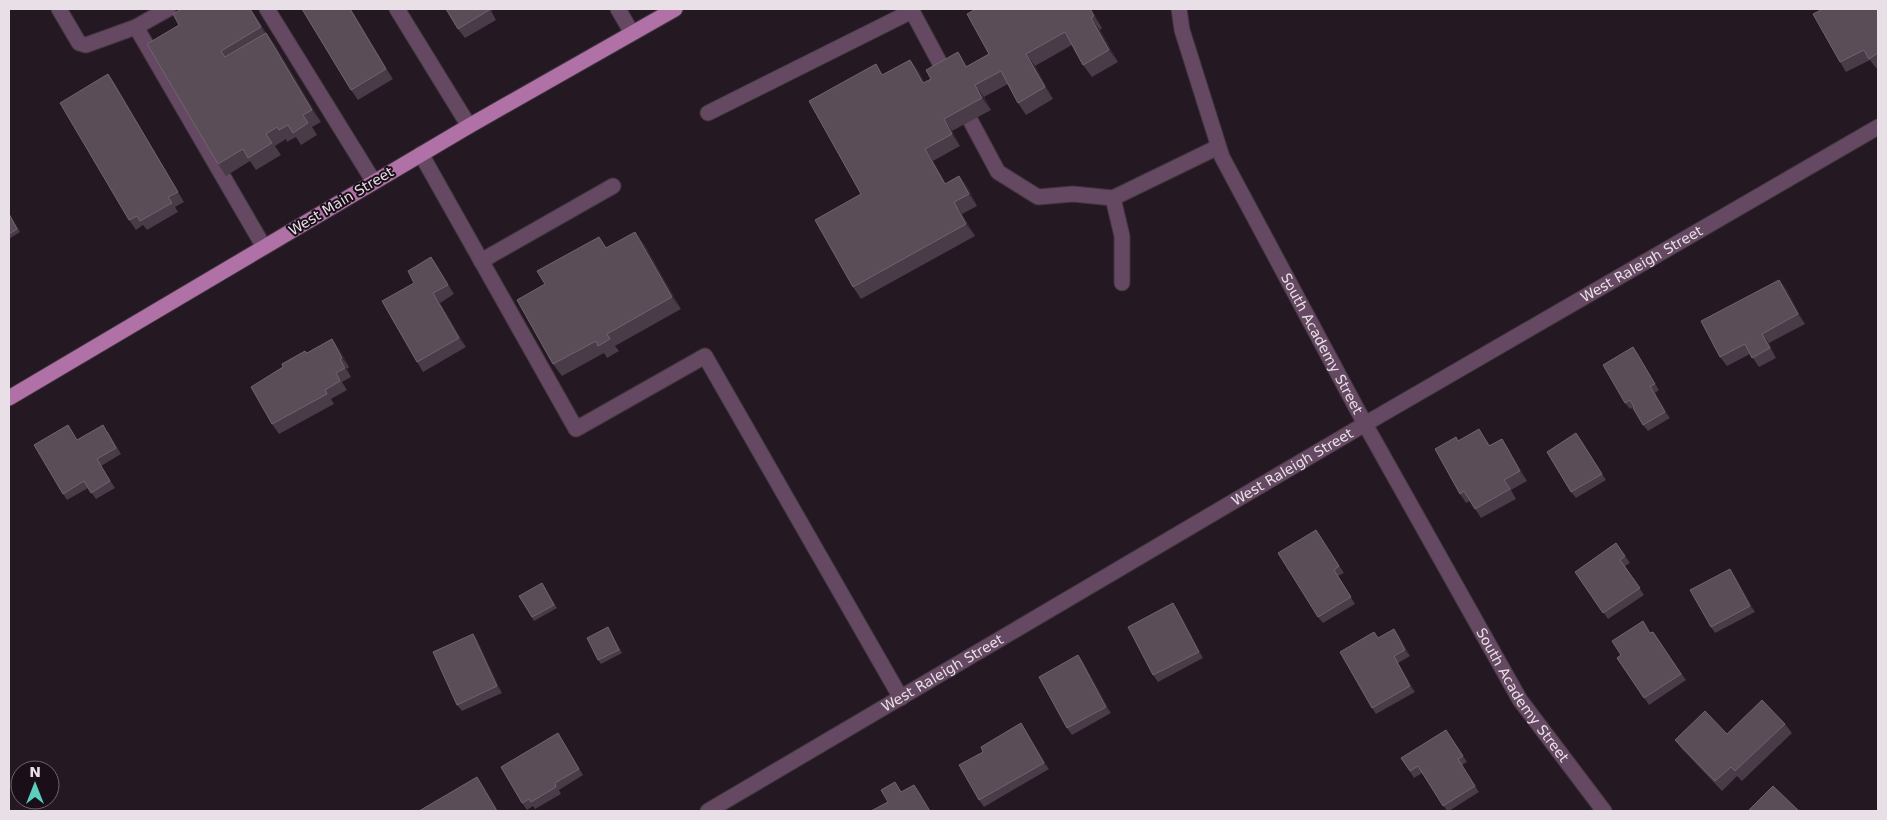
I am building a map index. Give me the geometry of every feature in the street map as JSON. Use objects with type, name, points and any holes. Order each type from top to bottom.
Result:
[{"type":"main road","name":"West Main Street","points":[[9,398],[421,154],[675,9]]},
{"type":"street","points":[[59,9],[79,43],[86,45],[136,28],[147,14],[168,9]]},
{"type":"street","points":[[267,9],[374,182]]},
{"type":"street","points":[[397,9],[470,126]]},
{"type":"street","points":[[618,9],[632,33]]},
{"type":"street","name":"South Academy Street","points":[[1179,9],[1182,30],[1222,157],[1365,424],[1520,700],[1604,811]]},
{"type":"street","points":[[708,113],[912,11],[998,172],[1038,197],[1073,194],[1113,198],[1218,147]]},
{"type":"street","points":[[136,28],[264,247]]},
{"type":"street","name":"West Raleigh Street","points":[[708,811],[1365,424],[1878,127]]},
{"type":"street","points":[[421,154],[576,429],[705,356],[901,698]]},
{"type":"street","points":[[481,260],[613,186]]},
{"type":"street","points":[[1113,198],[1122,236],[1122,283]]},
{"type":"building","points":[[181,9],[250,9],[261,27],[221,51],[225,57],[266,33],[312,110],[303,115],[308,123],[293,133],[288,125],[279,130],[277,127],[266,134],[272,143],[248,158],[243,149],[218,164],[147,44],[179,25],[173,14]]},
{"type":"building","points":[[302,9],[350,9],[386,69],[351,90]]},
{"type":"building","points":[[446,9],[489,9],[489,10],[458,29]]},
{"type":"building","points":[[976,9],[1090,9],[1094,16],[1091,18],[1109,50],[1083,65],[1065,32],[1026,54],[1045,87],[1018,103],[1001,71],[975,85],[982,98],[944,119],[952,134],[925,149],[945,184],[959,176],[969,194],[954,202],[966,224],[853,287],[815,220],[861,194],[809,101],[876,64],[882,75],[910,60],[923,83],[931,79],[926,70],[958,52],[966,67],[989,54],[967,14]]},
{"type":"building","points":[[1823,9],[1878,9],[1878,53],[1869,59],[1864,50],[1840,62],[1813,14]]},
{"type":"building","points":[[108,74],[178,192],[168,197],[172,203],[140,221],[137,216],[129,220],[60,103]]},
{"type":"building","points":[[9,214],[17,229],[9,234]]},
{"type":"building","points":[[635,232],[672,297],[607,334],[610,339],[598,346],[596,341],[553,364],[517,300],[545,284],[537,271],[599,237],[606,248]]},
{"type":"building","points":[[431,257],[448,285],[433,293],[459,338],[417,362],[382,301],[414,283],[408,271]]},
{"type":"building","points":[[1779,280],[1798,314],[1762,334],[1770,348],[1752,358],[1745,344],[1720,357],[1701,321]]},
{"type":"building","points":[[332,339],[345,368],[336,373],[340,381],[325,390],[327,394],[272,424],[251,387],[283,367],[282,364]]},
{"type":"building","points":[[1633,347],[1655,384],[1650,386],[1665,412],[1643,425],[1630,400],[1625,403],[1603,365]]},
{"type":"building","points":[[68,425],[77,440],[103,425],[116,448],[97,459],[110,481],[91,493],[84,481],[63,494],[34,445]]},
{"type":"building","points":[[1479,429],[1489,446],[1502,439],[1520,471],[1504,480],[1510,489],[1475,509],[1464,491],[1460,494],[1435,449],[1456,437],[1458,441]]},
{"type":"building","points":[[1576,433],[1602,474],[1571,492],[1547,452]]},
{"type":"building","points":[[1316,530],[1339,566],[1334,570],[1351,597],[1318,617],[1278,553]]},
{"type":"building","points":[[1616,543],[1625,556],[1620,560],[1640,588],[1603,613],[1575,572]]},
{"type":"building","points":[[1730,569],[1750,606],[1711,627],[1690,590]]},
{"type":"building","points":[[542,583],[554,605],[532,617],[519,596]]},
{"type":"building","points":[[1173,603],[1199,652],[1153,675],[1128,627]]},
{"type":"building","points":[[1643,621],[1650,633],[1653,632],[1681,674],[1644,698],[1617,658],[1621,655],[1612,641]]},
{"type":"building","points":[[608,627],[619,650],[598,660],[587,638]]},
{"type":"building","points":[[1394,629],[1405,650],[1394,656],[1410,686],[1372,708],[1340,652],[1374,632],[1378,638]]},
{"type":"building","points":[[473,634],[497,686],[457,705],[433,652]]},
{"type":"building","points":[[1078,655],[1106,707],[1067,728],[1039,677]]},
{"type":"building","points":[[1762,700],[1785,724],[1735,771],[1731,767],[1715,781],[1675,740],[1705,711],[1727,734]]},
{"type":"building","points":[[1021,723],[1044,763],[979,800],[959,765],[983,752],[981,747]]},
{"type":"building","points":[[1446,730],[1463,756],[1458,759],[1475,786],[1443,806],[1418,766],[1410,771],[1401,758]]},
{"type":"building","points":[[558,733],[579,769],[555,783],[556,787],[531,802],[529,799],[522,803],[501,767]]},
{"type":"building","points":[[477,777],[497,811],[419,811]]},
{"type":"building","points":[[895,782],[901,792],[914,785],[930,811],[871,811],[888,802],[881,790]]},
{"type":"building","points":[[1773,786],[1799,811],[1748,811]]}]
